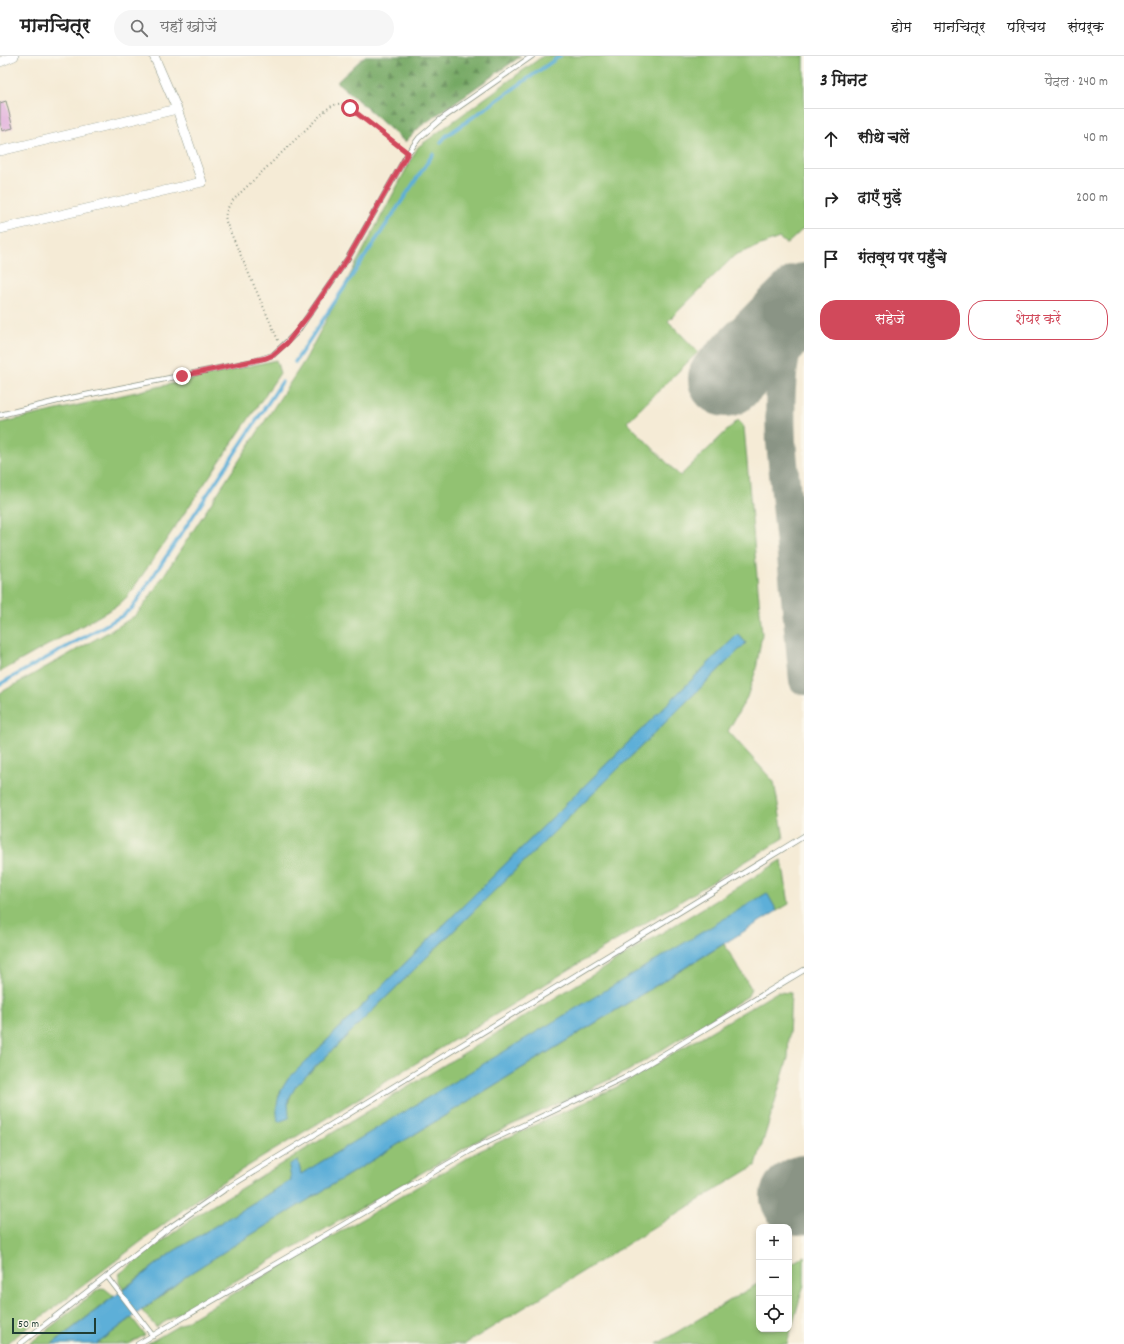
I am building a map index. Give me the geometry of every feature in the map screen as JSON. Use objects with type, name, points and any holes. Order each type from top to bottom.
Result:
[{"type":"street","points":[[0,62],[14,56]]},
{"type":"street","points":[[0,229],[202,182],[177,109],[154,56]]},
{"type":"street","points":[[0,151],[177,109]]},
{"type":"lane","points":[[0,415],[254,361],[273,355],[297,332],[348,258],[408,153],[419,138],[440,120],[532,56]]},
{"type":"lane","points":[[20,1344],[169,1228],[224,1190],[804,836]]},
{"type":"lane","points":[[138,1344],[475,1148],[629,1075],[804,970]]},
{"type":"lane","points":[[107,1276],[153,1336]]},
{"type":"path","points":[[281,348],[226,222],[225,217],[227,208],[233,200],[327,109],[339,103],[350,108],[408,153]]},
{"type":"green space","points":[[365,56],[521,56],[421,126],[405,142],[337,82]]},
{"type":"green space","points":[[543,56],[804,56],[804,228],[787,244],[779,238],[735,255],[668,321],[698,352],[627,422],[680,476],[738,420],[744,427],[762,634],[756,670],[747,697],[728,731],[774,782],[784,838],[209,1190],[6,1344],[0,1344],[0,693],[119,626],[136,615],[147,601],[305,360],[418,147]],"holes":[[[738,634],[746,643],[296,1086],[291,1094],[287,1108],[278,1096],[288,1079]]]},
{"type":"green space","points":[[276,360],[280,373],[128,596],[117,606],[0,672],[0,423]]},
{"type":"green space","points":[[782,860],[789,904],[777,911],[767,894],[301,1174],[298,1161],[291,1180],[174,1251],[123,1289],[119,1283],[119,1274],[197,1215]]},
{"type":"green space","points":[[724,944],[751,988],[748,996],[628,1071],[475,1142],[156,1327],[142,1311],[189,1274],[233,1246]]},
{"type":"green space","points":[[777,992],[791,993],[788,1058],[756,1165],[465,1344],[147,1344],[477,1152],[617,1087]]},
{"type":"green space","points":[[804,1256],[804,1284],[792,1326],[792,1296],[792,1263]]},
{"type":"green space","points":[[756,1285],[756,1332],[790,1332],[787,1344],[657,1344]]},
{"type":"green space","points":[[104,1288],[114,1296],[52,1344],[29,1344],[98,1290]]},
{"type":"green space","points":[[132,1318],[145,1335],[129,1344],[97,1344]]},
{"type":"water","points":[[738,634],[746,643],[296,1086],[288,1100],[289,1118],[278,1122],[278,1099],[288,1079]]},
{"type":"water","points":[[767,893],[777,911],[189,1274],[97,1344],[52,1344],[174,1251],[291,1180],[289,1166],[298,1160],[301,1174]]},
{"type":"building","points":[[6,101],[13,128],[2,131],[0,122],[0,103]]},
{"type":"waterway","points":[[441,142],[446,136],[560,56]]},
{"type":"waterway","points":[[295,362],[433,154]]},
{"type":"waterway","points":[[0,684],[122,616],[132,608],[282,382]]},
{"type":"taxiway","points":[[804,306],[796,321],[785,354],[782,372],[780,407],[781,442],[804,680]]},
{"type":"runway","points":[[726,379],[804,301]]},
{"type":"runway","points":[[798,1197],[804,1193]]},
{"type":"route","points":[[182,376],[254,361],[273,355],[297,332],[348,258],[408,153],[350,108]]}]
